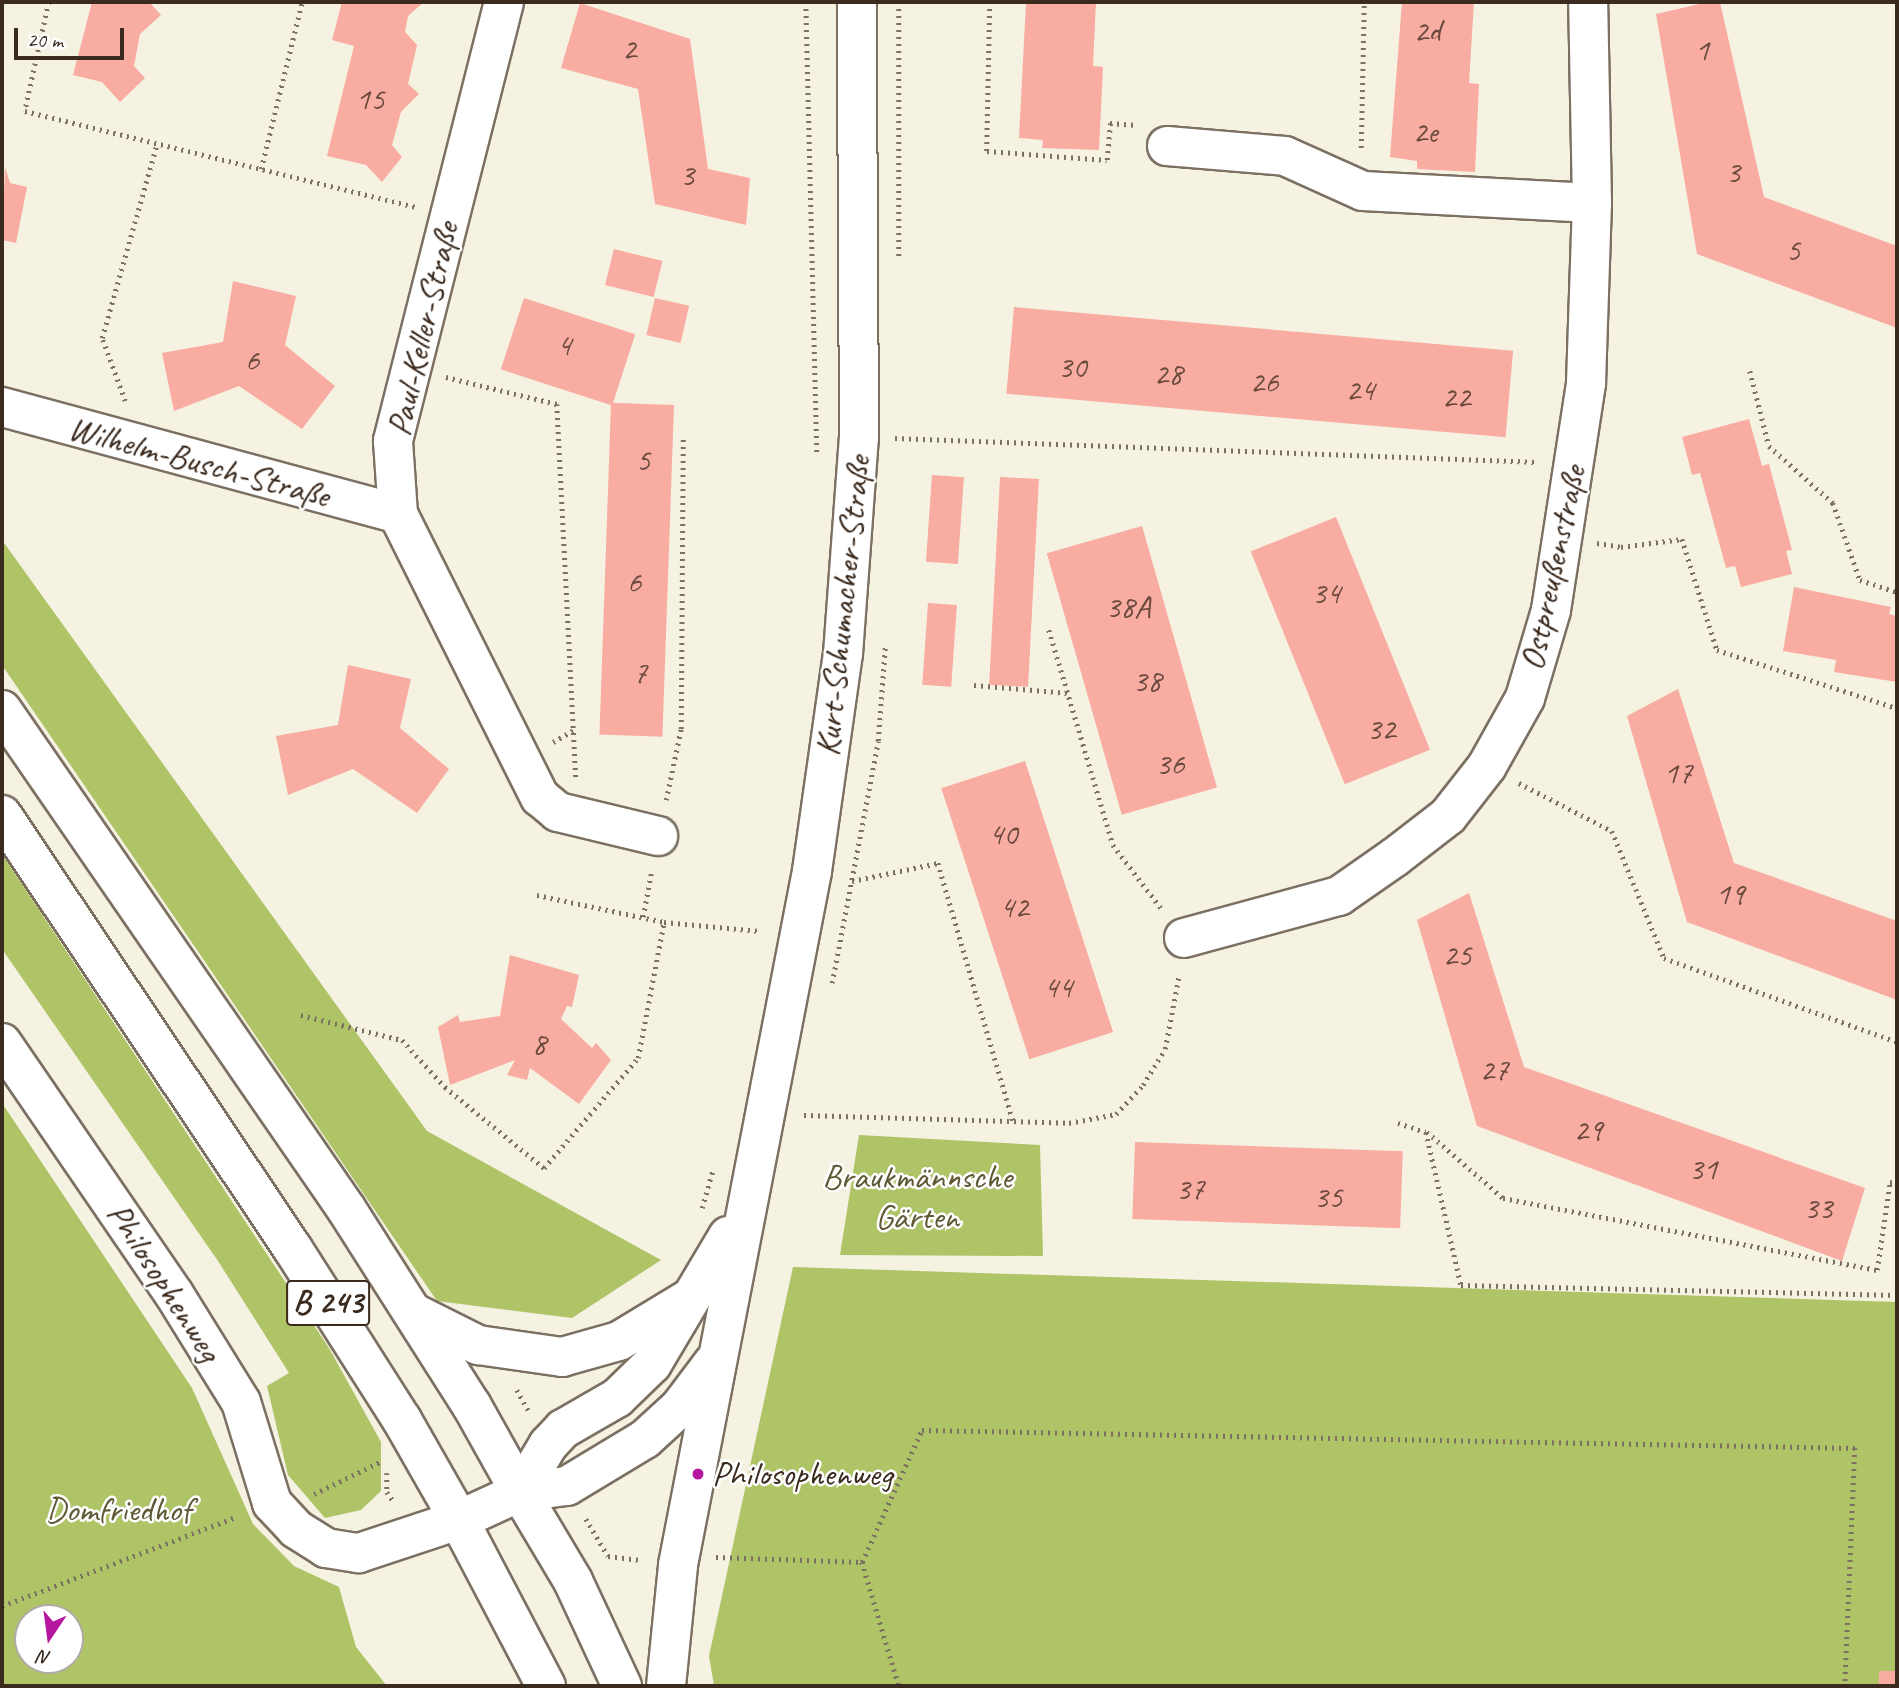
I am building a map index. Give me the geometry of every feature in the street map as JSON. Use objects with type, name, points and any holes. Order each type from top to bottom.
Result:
[{"type":"main road","name":"Paul-Keller-Straße","points":[[504,2],[393,442],[398,514],[540,797],[558,812],[659,836]]},
{"type":"main road","name":"Kurt-Schumacher-Straße","points":[[520,1492],[567,1486],[645,1439],[680,1407],[716,1358],[812,871],[850,587],[859,438],[857,2]]},
{"type":"main road","name":"Ostpreußenstraße","points":[[1184,938],[1339,896],[1448,816],[1488,766],[1525,698],[1551,610],[1576,463],[1588,357],[1592,203],[1588,2]]},
{"type":"main road","points":[[1156,136],[1285,156],[1363,191],[1592,203]]},
{"type":"main road","name":"Wilhelm-Busch-Straße","points":[[2,407],[398,514]]},
{"type":"main road","name":"B 243","points":[[2,710],[414,1313],[573,1581],[622,1686]]},
{"type":"main road","name":"B 243","points":[[2,815],[293,1248],[402,1420],[546,1686]]},
{"type":"main road","name":"Philosophenweg","points":[[2,1043],[174,1294],[241,1402],[272,1503],[296,1529],[326,1548],[359,1553],[458,1520],[520,1492]]},
{"type":"main road","name":"Kurt-Schumacher-Straße","points":[[520,1492],[548,1445],[564,1429],[617,1398],[652,1364],[698,1293],[745,1203]]},
{"type":"main road","points":[[414,1313],[478,1345],[562,1357],[619,1341],[698,1293]]},
{"type":"main road","points":[[666,1686],[678,1565],[716,1358]]},
{"type":"path","points":[[49,2],[25,111],[450,216]]},
{"type":"path","points":[[261,169],[302,2]]},
{"type":"path","points":[[806,2],[817,463]]},
{"type":"path","points":[[990,2],[986,152],[1107,160],[1110,123],[1156,136]]},
{"type":"path","points":[[1361,148],[1364,2]]},
{"type":"path","points":[[142,447],[102,338],[157,144]]},
{"type":"path","points":[[411,369],[557,404],[578,817]]},
{"type":"path","points":[[1750,371],[1769,446],[1833,503],[1860,580],[1897,592]]},
{"type":"path","points":[[643,917],[681,729],[683,435]]},
{"type":"path","points":[[889,438],[1576,463]]},
{"type":"path","points":[[1562,537],[1621,547],[1682,539],[1717,650],[1897,708]]},
{"type":"path","points":[[763,1109],[795,1115],[1069,1123],[1116,1114],[1143,1085],[1165,1049],[1184,938],[1113,845],[1049,630]]},
{"type":"path","points":[[974,685],[1068,693]]},
{"type":"path","points":[[1488,766],[1612,831],[1664,958],[1897,1042]]},
{"type":"path","points":[[812,871],[852,881],[937,863],[1013,1121]]},
{"type":"path","points":[[537,895],[664,922],[760,930]]},
{"type":"path","points":[[758,944],[762,919]]},
{"type":"path","points":[[301,1015],[402,1040],[445,1087],[544,1168],[638,1058],[664,922]]},
{"type":"path","points":[[1398,1123],[1426,1132],[1503,1198],[1877,1270],[1890,1182],[1897,1182]]},
{"type":"path","points":[[1426,1132],[1461,1285],[1897,1295]]},
{"type":"path","points":[[697,1219],[716,1155]]},
{"type":"path","points":[[899,1686],[862,1562],[922,1430],[1855,1448],[1845,1686]]},
{"type":"path","points":[[2,1606],[272,1503],[298,1502],[387,1458]]},
{"type":"path","points":[[709,1557],[862,1562]]},
{"type":"green space","points":[[2,540],[427,1131],[661,1260],[572,1318],[437,1301],[2,665]]},
{"type":"green space","points":[[2,854],[329,1348],[381,1442],[381,1491],[361,1510],[325,1518],[288,1475],[267,1386],[289,1373],[218,1261],[2,949]]},
{"type":"green space","name":"Domfriedhof","points":[[2,1103],[192,1388],[253,1524],[294,1566],[339,1587],[356,1647],[387,1686],[2,1686]]},
{"type":"green space","name":"Braukmännsche Gärten","points":[[859,1135],[1040,1145],[1043,1256],[840,1255]]},
{"type":"green space","points":[[793,1267],[1897,1302],[1897,1686],[714,1686],[709,1656]]},
{"type":"building","points":[[92,2],[149,2],[161,15],[140,34],[134,66],[145,78],[120,102],[102,82],[73,75]]},
{"type":"building","points":[[342,2],[424,2],[408,16],[405,32],[417,45],[408,84],[419,94],[401,112],[392,145],[402,157],[382,182],[366,165],[327,156],[354,46],[332,40]]},
{"type":"building","points":[[1026,2],[1096,2],[1093,66],[1103,67],[1099,150],[1042,148],[1043,140],[1019,138]]},
{"type":"building","points":[[1402,2],[1474,2],[1469,83],[1479,84],[1475,172],[1417,169],[1417,161],[1390,157]]},
{"type":"building","points":[[1708,2],[1720,2],[1764,197],[1897,246],[1897,328],[1697,254],[1656,14]]},
{"type":"building","points":[[580,3],[690,39],[708,169],[750,178],[746,225],[655,204],[638,89],[561,68]]},
{"type":"building","points":[[5,167],[10,183],[27,187],[16,243],[2,240]]},
{"type":"building","points":[[614,249],[663,261],[654,297],[605,285]]},
{"type":"building","points":[[233,281],[296,296],[285,345],[335,386],[302,429],[239,386],[174,411],[162,353],[223,342]]},
{"type":"building","points":[[524,298],[635,334],[612,405],[501,369]]},
{"type":"building","points":[[655,298],[689,306],[681,343],[646,335]]},
{"type":"building","points":[[1014,307],[1513,351],[1506,437],[1006,394]]},
{"type":"building","points":[[611,403],[674,405],[662,737],[599,735]]},
{"type":"building","points":[[1749,419],[1762,466],[1769,464],[1792,550],[1786,551],[1792,574],[1741,587],[1735,566],[1726,568],[1700,473],[1692,475],[1682,437]]},
{"type":"building","points":[[932,475],[964,477],[958,564],[926,562]]},
{"type":"building","points":[[1000,477],[1039,479],[1028,687],[989,685]]},
{"type":"building","points":[[1336,517],[1430,750],[1345,784],[1251,551]]},
{"type":"building","points":[[1142,526],[1217,787],[1122,815],[1047,553]]},
{"type":"building","points":[[1794,587],[1891,607],[1889,614],[1897,616],[1897,682],[1834,672],[1836,660],[1783,651]]},
{"type":"building","points":[[928,603],[957,605],[951,687],[922,685]]},
{"type":"building","points":[[348,665],[411,679],[400,728],[449,769],[417,813],[353,769],[288,795],[276,736],[338,725]]},
{"type":"building","points":[[1678,689],[1734,863],[1897,921],[1897,1000],[1687,922],[1627,716]]},
{"type":"building","points":[[1025,761],[1113,1032],[1029,1059],[941,788]]},
{"type":"building","points":[[1469,893],[1524,1067],[1865,1188],[1842,1261],[1477,1126],[1417,920]]},
{"type":"building","points":[[510,955],[579,975],[572,1007],[567,1006],[561,1019],[592,1048],[596,1043],[611,1060],[579,1104],[530,1068],[527,1080],[507,1075],[515,1060],[450,1085],[438,1027],[458,1015],[460,1022],[500,1016]]},
{"type":"building","points":[[1135,1142],[1403,1151],[1400,1228],[1132,1219]]},
{"type":"building","points":[[1879,1671],[1897,1671],[1897,1686],[1879,1686]]},
{"type":"place","name":"Philosophenweg","points":[[698,1474]]}]
